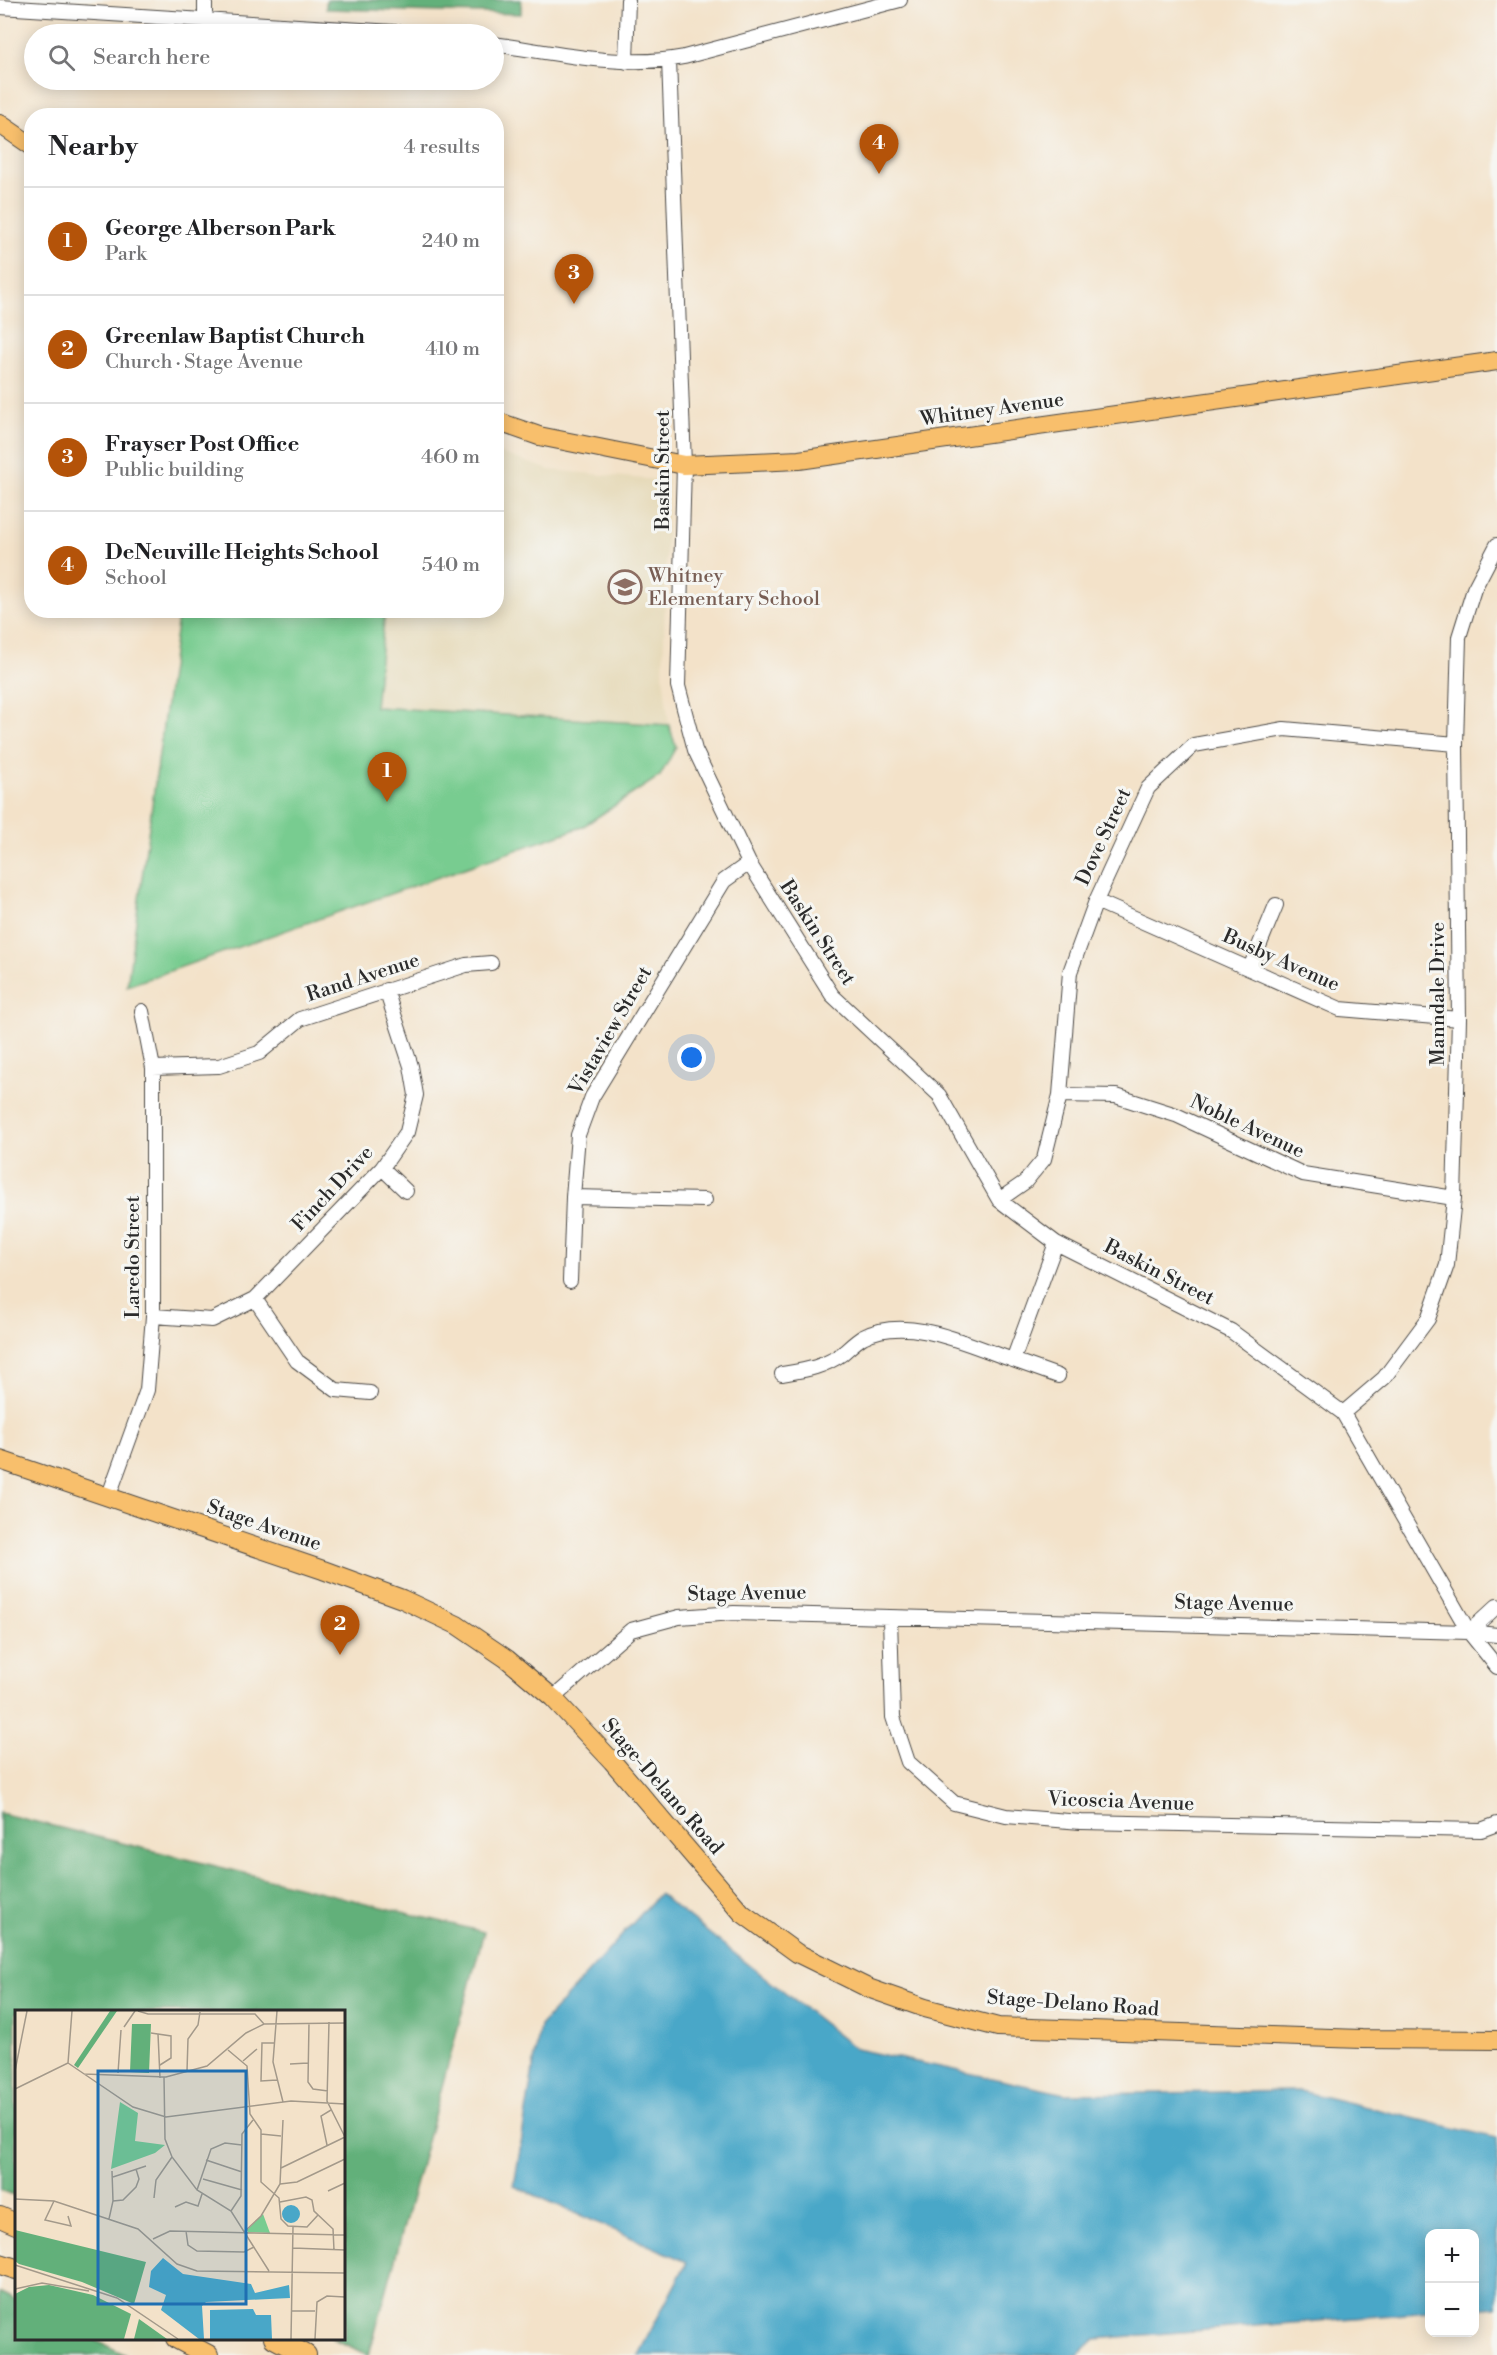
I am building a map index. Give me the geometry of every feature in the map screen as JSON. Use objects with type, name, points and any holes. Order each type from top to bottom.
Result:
[{"type":"highway","points":[[0,2217],[15,2223]]},
{"type":"highway","points":[[0,2264],[15,2270]]},
{"type":"highway","points":[[180,2340],[208,2355]]},
{"type":"highway","points":[[278,2340],[306,2355]]},
{"type":"main road","points":[[0,124],[24,140]]},
{"type":"main road","name":"Whitney Avenue","points":[[504,424],[539,436],[684,465],[799,460],[1497,361]]},
{"type":"main road","name":"Stage Avenue","points":[[0,1460],[402,1599],[457,1625],[507,1659],[553,1698]]},
{"type":"main road","name":"Stage-Delano Road","points":[[553,1698],[612,1761],[742,1913],[797,1953],[868,1988],[925,2008],[998,2027],[1338,2038],[1497,2040]]},
{"type":"street","points":[[205,0],[205,20]]},
{"type":"street","points":[[626,62],[628,0]]},
{"type":"street","points":[[504,45],[626,62],[669,60],[900,0]]},
{"type":"street","points":[[0,7],[268,24]]},
{"type":"street","name":"Baskin Street","points":[[669,60],[684,465],[678,686],[695,750],[749,863],[832,995],[939,1095],[999,1200],[1056,1243],[1231,1330],[1343,1413],[1469,1632],[1497,1667]]},
{"type":"street","name":"Manndale Drive","points":[[1343,1413],[1384,1378],[1428,1319],[1447,1265],[1454,1198],[1459,1019],[1456,744],[1459,637],[1474,589],[1497,545]]},
{"type":"street","name":"Dove Street","points":[[999,1200],[1025,1182],[1044,1159],[1060,1095],[1071,972],[1096,901],[1149,788],[1194,745],[1284,729],[1456,744]]},
{"type":"street","name":"Vistaview Street","points":[[570,1281],[573,1197],[579,1135],[592,1097],[724,881],[749,863]]},
{"type":"street","name":"Busby Avenue","points":[[1096,901],[1340,1009],[1459,1019]]},
{"type":"street","points":[[1250,968],[1276,905]]},
{"type":"street","name":"Rand Avenue","points":[[153,1068],[219,1066],[259,1053],[300,1019],[466,965],[491,963]]},
{"type":"street","name":"Finch Drive","points":[[153,1316],[212,1320],[255,1299],[382,1168],[407,1132],[416,1095],[411,1066],[386,990]]},
{"type":"street","name":"Laredo Street","points":[[108,1498],[147,1390],[153,1316],[153,1068],[142,1011]]},
{"type":"street","name":"Noble Avenue","points":[[1060,1095],[1116,1096],[1176,1115],[1303,1174],[1454,1198]]},
{"type":"street","points":[[382,1168],[406,1191]]},
{"type":"street","points":[[573,1197],[705,1200]]},
{"type":"street","points":[[1013,1360],[1056,1243]]},
{"type":"street","points":[[255,1299],[297,1361],[336,1390],[370,1394]]},
{"type":"street","points":[[782,1374],[814,1369],[840,1355],[863,1337],[891,1328],[923,1330],[1058,1376]]},
{"type":"street","points":[[1469,1632],[1497,1605]]},
{"type":"street","name":"Stage Avenue","points":[[553,1698],[631,1630],[679,1617],[734,1613],[1469,1632],[1497,1635]]},
{"type":"street","name":"Vicoscia Avenue","points":[[890,1618],[893,1717],[908,1762],[954,1803],[1006,1816],[1081,1822],[1481,1830],[1497,1824]]},
{"type":"shaded area","points":[[504,454],[550,470],[668,481],[663,674],[669,725],[374,707],[384,618],[504,618]]},
{"type":"green space","points":[[326,0],[521,0],[521,14],[326,9]]},
{"type":"green space","points":[[178,618],[384,618],[375,707],[669,725],[676,747],[660,776],[582,827],[127,986]]},
{"type":"green space","points":[[0,1813],[484,1932],[369,2355],[335,2340],[345,2340],[345,2010],[15,2010],[15,2196],[0,2190]]},
{"type":"green space","points":[[0,2292],[15,2300],[15,2340],[95,2340],[126,2355],[0,2355]]},
{"type":"water","points":[[659,1894],[856,2049],[1066,2094],[1300,2091],[1497,2138],[1497,2307],[1479,2309],[1479,2229],[1425,2229],[1425,2312],[1095,2339],[1078,2355],[638,2355],[687,2262],[514,2186],[540,2026]]},
{"type":"place","name":"DeNeuville Heights School","points":[[879,174]]},
{"type":"place","name":"Frayser Post Office","points":[[574,304]]},
{"type":"place","name":"Whitney Elementary School","points":[[625,587]]},
{"type":"place","name":"George Alberson Park","points":[[387,802]]},
{"type":"place","name":"Greenlaw Baptist Church","points":[[340,1655]]}]
